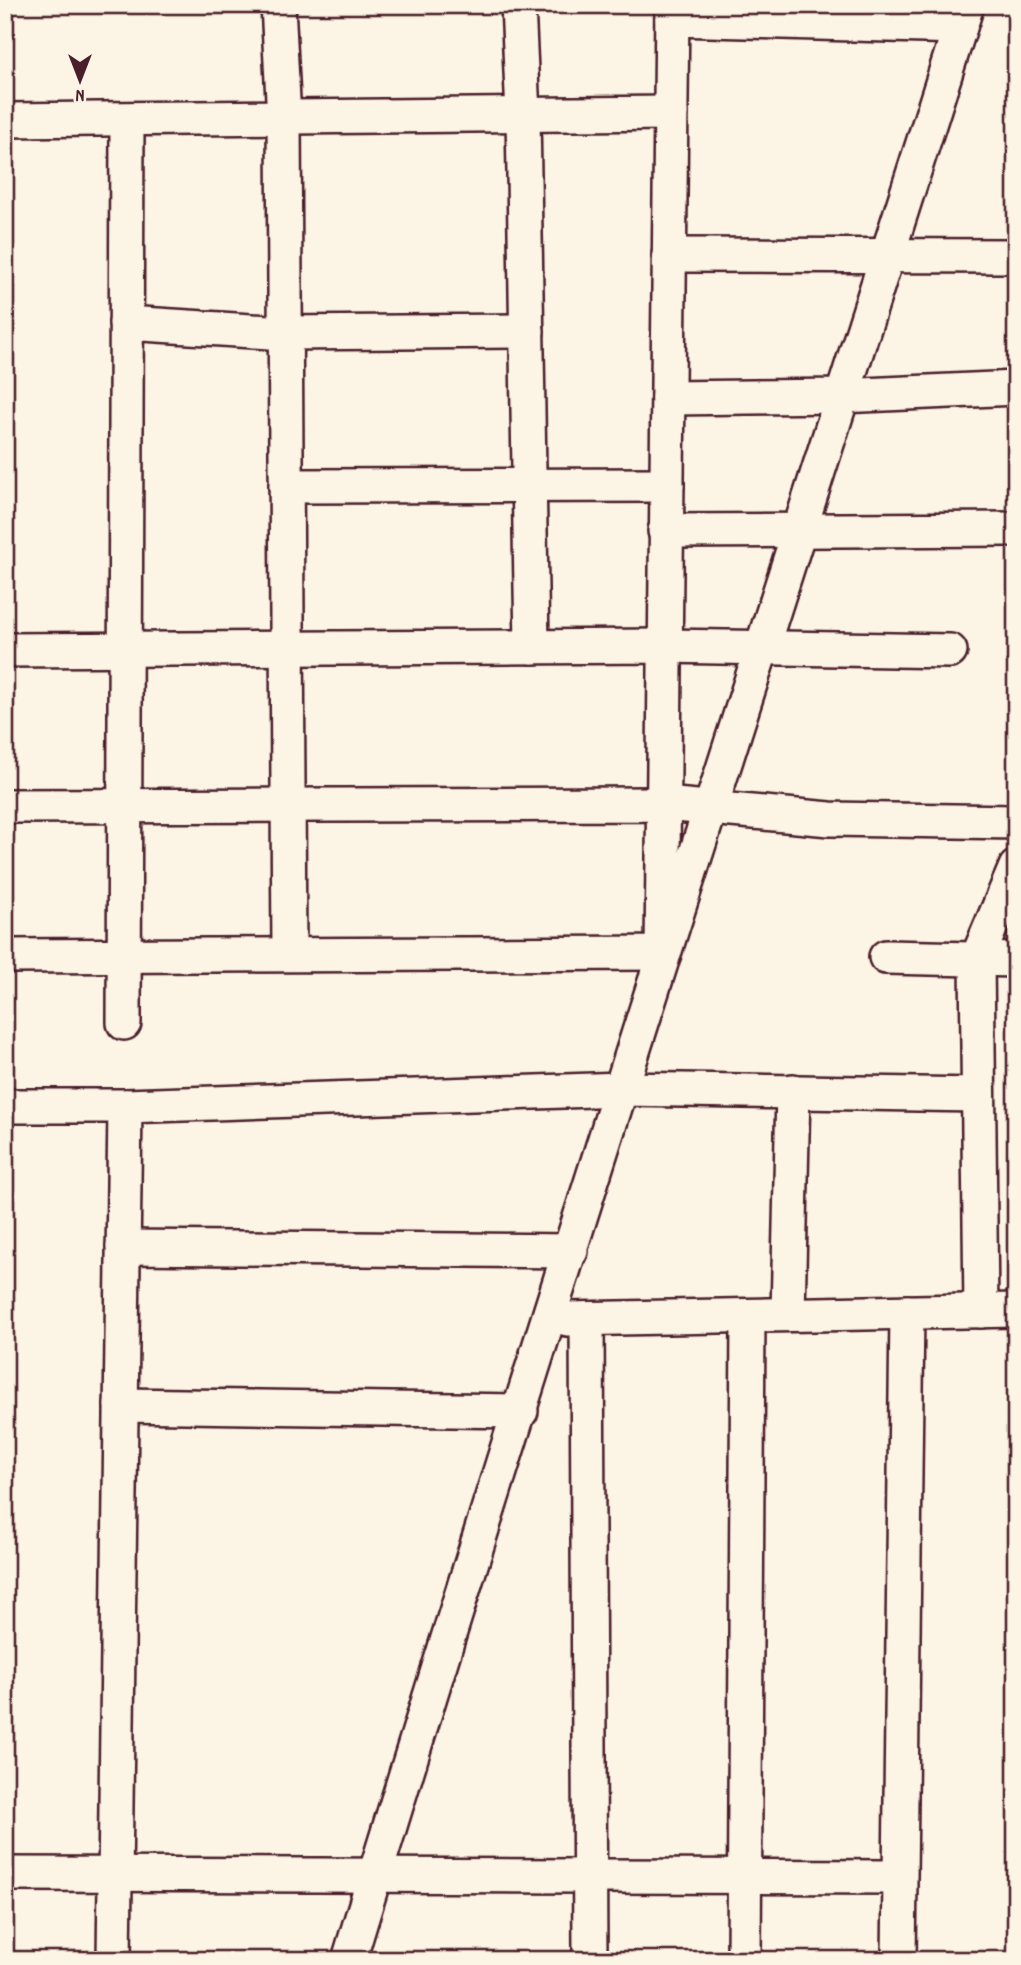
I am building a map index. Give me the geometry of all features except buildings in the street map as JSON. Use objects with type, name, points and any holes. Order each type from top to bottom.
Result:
[{"type":"street","points":[[278,5],[284,119],[289,954]]},
{"type":"street","points":[[518,5],[523,115],[532,648]]},
{"type":"street","points":[[349,1960],[622,1089],[662,953],[763,648],[963,16],[672,12],[662,953]]},
{"type":"street","points":[[5,120],[671,113]]},
{"type":"street","points":[[124,1023],[127,120]]},
{"type":"street","points":[[669,255],[1016,256]]},
{"type":"street","points":[[126,323],[285,334],[527,331]]},
{"type":"street","points":[[668,398],[841,397],[1016,388]]},
{"type":"street","points":[[286,486],[667,485]]},
{"type":"street","points":[[665,531],[1016,529]]},
{"type":"street","points":[[5,650],[665,646],[950,650]]},
{"type":"street","points":[[5,806],[664,804],[710,806],[830,819],[1016,822]]},
{"type":"street","points":[[981,1311],[976,959],[1016,867]]},
{"type":"street","points":[[5,956],[662,953]]},
{"type":"street","points":[[886,957],[1016,960]]},
{"type":"street","points":[[5,1106],[125,1106],[622,1089],[978,1095]]},
{"type":"street","points":[[788,1314],[793,1091]]},
{"type":"street","points":[[114,1960],[125,1106]]},
{"type":"street","points":[[123,1247],[571,1251]]},
{"type":"street","points":[[550,1320],[1016,1310]]},
{"type":"street","points":[[899,1960],[907,1312]]},
{"type":"street","points":[[744,1960],[748,1315]]},
{"type":"street","points":[[587,1319],[590,1960]]},
{"type":"street","points":[[121,1405],[521,1411]]},
{"type":"street","points":[[5,1874],[898,1877]]}]
